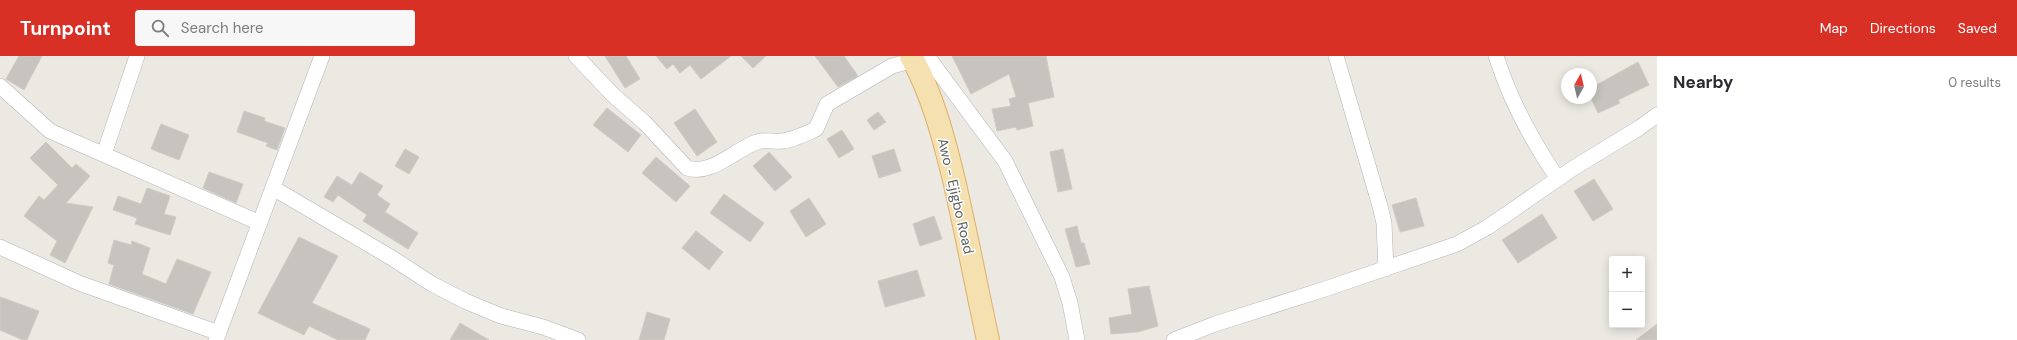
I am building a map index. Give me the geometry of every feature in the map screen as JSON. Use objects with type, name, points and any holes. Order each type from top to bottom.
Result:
[{"type":"main road","name":"Awo - Ejigbo Road","points":[[917,57],[921,74],[941,128],[959,202],[988,340]]},
{"type":"street","points":[[104,154],[137,56]]},
{"type":"street","points":[[0,247],[79,283],[218,337],[322,56]]},
{"type":"street","points":[[576,56],[613,95],[645,123],[687,168],[694,170],[707,168],[741,148],[759,141],[782,141],[797,138],[816,129],[827,104],[892,66],[917,57],[1005,161],[1062,277],[1070,303],[1077,340]]},
{"type":"street","points":[[1336,56],[1384,223],[1386,269]]},
{"type":"street","points":[[1496,56],[1523,122],[1536,147],[1558,179]]},
{"type":"street","points":[[0,86],[50,131],[260,223]]},
{"type":"street","points":[[1174,340],[1216,324],[1386,269],[1456,244],[1474,235],[1657,115]]},
{"type":"street","points":[[273,188],[392,258],[432,284],[465,301],[501,316],[543,327],[578,340]]},
{"type":"building","points":[[19,56],[42,56],[24,90],[6,79]]},
{"type":"building","points":[[605,56],[626,56],[640,79],[625,88]]},
{"type":"building","points":[[656,56],[731,56],[701,79],[690,65],[680,73],[673,64],[667,69]]},
{"type":"building","points":[[741,56],[766,56],[753,68]]},
{"type":"building","points":[[815,56],[844,56],[858,76],[838,87]]},
{"type":"building","points":[[952,56],[1046,56],[1054,97],[1028,103],[1033,126],[1017,130],[1016,127],[997,131],[992,109],[1011,106],[1009,99],[1016,97],[1009,74],[971,94]]},
{"type":"building","points":[[1638,62],[1649,85],[1618,100],[1620,103],[1598,113],[1594,104],[1597,104],[1597,85]]},
{"type":"building","points":[[607,108],[641,135],[628,152],[593,125]]},
{"type":"building","points":[[695,109],[717,142],[697,156],[674,123]]},
{"type":"building","points":[[244,111],[265,118],[264,121],[285,128],[277,150],[266,146],[268,143],[237,132]]},
{"type":"building","points":[[878,112],[886,122],[874,130],[867,120]]},
{"type":"building","points":[[161,124],[189,135],[179,160],[151,149]]},
{"type":"building","points":[[842,130],[854,149],[839,158],[827,139]]},
{"type":"building","points":[[46,142],[72,168],[76,164],[90,176],[66,203],[93,207],[65,263],[50,255],[57,241],[24,216],[39,196],[44,200],[58,185],[30,158]]},
{"type":"building","points":[[405,149],[419,157],[409,174],[395,166]]},
{"type":"building","points":[[894,149],[901,171],[879,178],[872,156]]},
{"type":"building","points":[[1063,149],[1072,189],[1058,192],[1050,152]]},
{"type":"building","points":[[769,152],[792,177],[775,191],[753,166]]},
{"type":"building","points":[[656,157],[690,186],[676,202],[642,173]]},
{"type":"building","points":[[209,172],[243,184],[236,203],[203,188]]},
{"type":"building","points":[[360,172],[383,186],[377,195],[390,204],[385,212],[418,233],[408,249],[363,221],[367,215],[338,195],[333,202],[324,197],[337,176],[352,185]]},
{"type":"building","points":[[1594,179],[1613,209],[1593,221],[1574,191]]},
{"type":"building","points":[[147,188],[170,196],[164,214],[176,217],[170,235],[135,224],[137,218],[113,210],[118,196],[141,204]]},
{"type":"building","points":[[724,194],[764,223],[750,242],[710,213]]},
{"type":"building","points":[[809,198],[826,224],[806,237],[790,211]]},
{"type":"building","points":[[1416,198],[1424,226],[1400,232],[1392,205]]},
{"type":"building","points":[[1542,214],[1557,238],[1518,263],[1502,240]]},
{"type":"building","points":[[934,216],[942,239],[920,246],[913,224]]},
{"type":"building","points":[[1077,226],[1081,243],[1084,243],[1090,264],[1076,267],[1065,229]]},
{"type":"building","points":[[696,231],[723,252],[709,270],[682,248]]},
{"type":"building","points":[[299,237],[338,256],[312,303],[370,329],[365,340],[338,340],[309,326],[304,335],[258,313]]},
{"type":"building","points":[[114,240],[131,245],[132,241],[150,248],[142,274],[166,284],[177,259],[211,272],[193,314],[109,284],[114,265],[108,263]]},
{"type":"building","points":[[917,270],[925,296],[885,307],[878,281]]},
{"type":"building","points":[[1149,286],[1158,326],[1138,332],[1111,334],[1109,318],[1132,314],[1128,289]]},
{"type":"building","points":[[0,297],[39,311],[27,340],[23,340],[0,330]]},
{"type":"building","points":[[647,312],[670,319],[664,340],[639,340]]},
{"type":"building","points":[[460,323],[489,340],[450,340]]},
{"type":"building","points":[[1657,324],[1657,340],[1636,340]]}]
